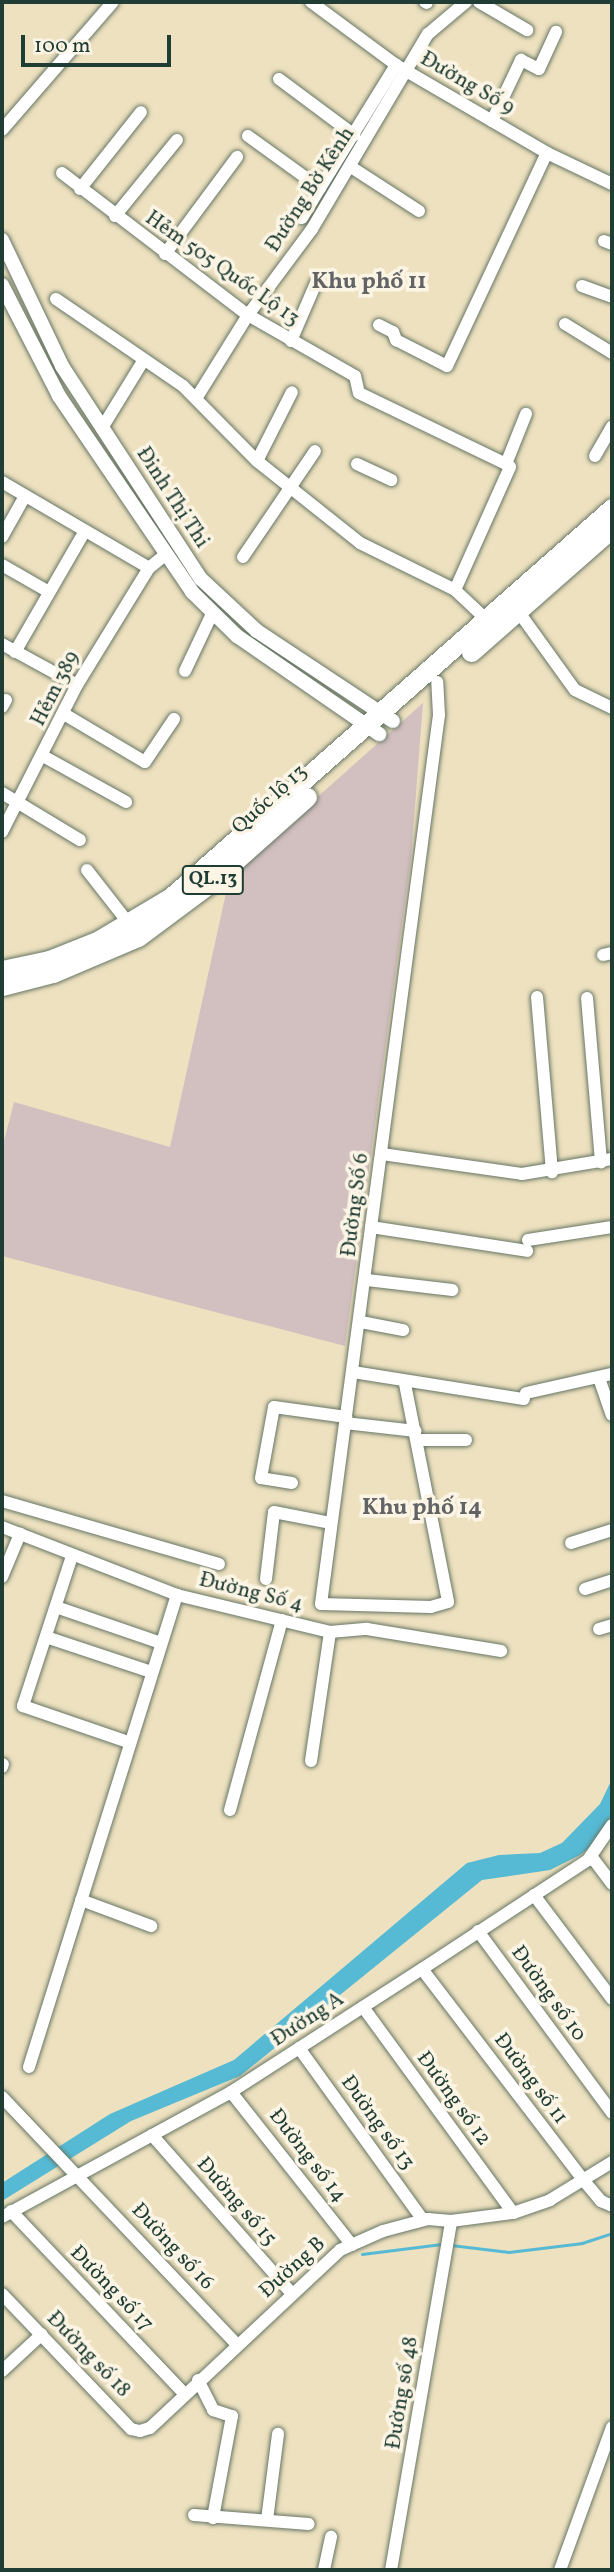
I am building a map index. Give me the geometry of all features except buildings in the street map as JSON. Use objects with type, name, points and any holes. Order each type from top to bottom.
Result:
[{"type":"highway","name":"Quốc lộ 13","points":[[2,986],[53,973],[138,937],[209,884],[487,620],[612,508]]},
{"type":"highway","name":"Quốc lộ 13","points":[[2,970],[74,951],[130,925],[200,874],[381,723],[437,682],[612,528]]},
{"type":"street","points":[[2,130],[113,2]]},
{"type":"street","name":"Đường Số 9","points":[[311,2],[396,65],[547,153],[612,184]]},
{"type":"street","name":"Đường Bờ Kênh","points":[[197,397],[248,315],[351,167],[433,26],[466,2]]},
{"type":"street","points":[[479,2],[527,30]]},
{"type":"street","points":[[492,121],[521,60],[539,69],[556,32]]},
{"type":"street","points":[[302,218],[396,65]]},
{"type":"street","points":[[279,79],[354,135]]},
{"type":"street","points":[[80,188],[141,112]]},
{"type":"street","points":[[248,136],[320,188]]},
{"type":"street","points":[[115,216],[177,140]]},
{"type":"street","points":[[379,325],[393,332],[396,340],[447,366],[547,153]]},
{"type":"street","points":[[165,254],[237,157]]},
{"type":"street","points":[[351,167],[419,211]]},
{"type":"street","name":"Hẻm 505 Quốc Lộ 13","points":[[62,173],[248,315],[355,376],[359,393],[508,465]]},
{"type":"street","name":"Đinh Thị Thi","points":[[2,240],[50,345],[102,428],[213,593],[257,631],[381,723]]},
{"type":"street","points":[[290,341],[316,283]]},
{"type":"street","name":"Đinh Thị Thi","points":[[2,285],[60,396],[165,555],[212,614],[254,649],[381,723]]},
{"type":"street","points":[[582,286],[612,297]]},
{"type":"street","points":[[56,299],[197,397],[257,461],[373,552],[455,590],[487,620]]},
{"type":"street","points":[[565,324],[612,353]]},
{"type":"street","points":[[102,428],[144,361]]},
{"type":"street","points":[[257,461],[292,393]]},
{"type":"street","points":[[455,590],[508,465],[526,414]]},
{"type":"street","points":[[595,456],[612,426]]},
{"type":"street","points":[[243,557],[315,451]]},
{"type":"street","points":[[357,464],[391,480]]},
{"type":"street","points":[[2,482],[24,498],[149,568]]},
{"type":"street","points":[[2,537],[24,498]]},
{"type":"street","points":[[15,652],[85,531]]},
{"type":"street","name":"Hẻm 389","points":[[2,832],[77,685],[149,568],[165,555]]},
{"type":"street","points":[[2,565],[49,592]]},
{"type":"street","points":[[518,611],[575,690],[612,708]]},
{"type":"street","points":[[185,671],[212,614]]},
{"type":"street","points":[[2,644],[77,685]]},
{"type":"street","name":"Đường Số 6","points":[[416,1435],[448,1602],[431,1607],[321,1604],[330,1523],[367,1280],[371,1227],[439,715],[437,682]]},
{"type":"street","points":[[64,714],[145,762],[174,719]]},
{"type":"street","points":[[43,756],[126,802]]},
{"type":"street","points":[[2,793],[80,840]]},
{"type":"street","points":[[87,870],[130,925]]},
{"type":"street","points":[[537,997],[552,1172]]},
{"type":"street","points":[[382,1154],[522,1174],[552,1172],[606,1161],[587,998]]},
{"type":"street","points":[[371,1227],[528,1246],[612,1227]]},
{"type":"street","points":[[367,1280],[452,1290]]},
{"type":"street","points":[[361,1322],[403,1330]]},
{"type":"street","points":[[353,1372],[405,1384],[525,1396],[612,1374]]},
{"type":"street","points":[[599,1378],[612,1415]]},
{"type":"street","points":[[405,1384],[416,1435]]},
{"type":"street","points":[[292,1483],[261,1478],[274,1407],[416,1435],[466,1440]]},
{"type":"street","points":[[2,1501],[219,1564]]},
{"type":"street","points":[[266,1579],[274,1512],[330,1523]]},
{"type":"street","name":"Đường Số 4","points":[[2,1527],[177,1595],[330,1632],[367,1629],[501,1651]]},
{"type":"street","points":[[571,1543],[612,1530]]},
{"type":"street","points":[[2,1577],[20,1534]]},
{"type":"street","points":[[72,1556],[23,1706],[128,1742]]},
{"type":"street","points":[[585,1589],[612,1580]]},
{"type":"street","points":[[29,2067],[128,1742],[177,1595]]},
{"type":"street","points":[[56,1607],[161,1643]]},
{"type":"street","points":[[230,1810],[282,1620]]},
{"type":"street","points":[[599,1629],[612,1625]]},
{"type":"street","points":[[311,1760],[330,1632]]},
{"type":"street","points":[[46,1637],[151,1672]]},
{"type":"street","name":"Đường A","points":[[6,2214],[74,2171],[152,2135],[231,2092],[591,1856],[612,1825]]},
{"type":"street","points":[[591,1856],[612,1884]]},
{"type":"street","points":[[534,1895],[612,1999]]},
{"type":"street","points":[[81,1900],[151,1926]]},
{"type":"street","name":"Đường số 10","points":[[478,1931],[612,2113]]},
{"type":"street","name":"Đường số 11","points":[[422,1969],[585,2182],[601,2201],[612,2206]]},
{"type":"street","name":"Đường số 12","points":[[363,2007],[513,2213]]},
{"type":"street","name":"Đường số 13","points":[[299,2048],[423,2220]]},
{"type":"street","name":"Đường số 14","points":[[231,2092],[352,2245]]},
{"type":"street","name":"Đường số 16","points":[[2,2097],[236,2344]]},
{"type":"street","name":"Đường số 15","points":[[152,2135],[292,2294]]},
{"type":"street","name":"Đường B","points":[[150,2428],[236,2344],[352,2245],[423,2220],[451,2221],[513,2213],[585,2182],[612,2162]]},
{"type":"street","name":"Đường số 17","points":[[6,2214],[184,2393]]},
{"type":"street","name":"Đường số 48","points":[[391,2570],[451,2221]]},
{"type":"street","name":"Đường số 18","points":[[2,2294],[131,2429],[150,2428]]},
{"type":"street","points":[[2,2371],[42,2334]]},
{"type":"street","points":[[198,2380],[213,2410],[232,2416],[213,2518]]},
{"type":"street","points":[[560,2570],[612,2427]]},
{"type":"street","points":[[267,2520],[278,2434]]},
{"type":"street","points":[[194,2515],[309,2524]]},
{"type":"street","points":[[324,2570],[331,2537]]},
{"type":"shaded area","points":[[423,703],[411,857],[345,1346],[2,1256],[2,1149],[14,1102],[170,1147],[230,875]]},
{"type":"water","points":[[612,1779],[612,1814],[596,1843],[580,1855],[550,1870],[482,1880],[240,2076],[131,2121],[2,2201],[2,2183],[110,2114],[234,2060],[467,1863],[499,1855],[540,1853],[562,1843],[600,1804]]},
{"type":"waterway","points":[[451,2245],[509,2252],[582,2243],[612,2233]]},
{"type":"waterway","points":[[362,2254],[441,2244]]},
{"type":"district","name":"Khu phố 11","points":[[369,282]]},
{"type":"district","name":"Khu phố 14","points":[[422,1508]]}]
